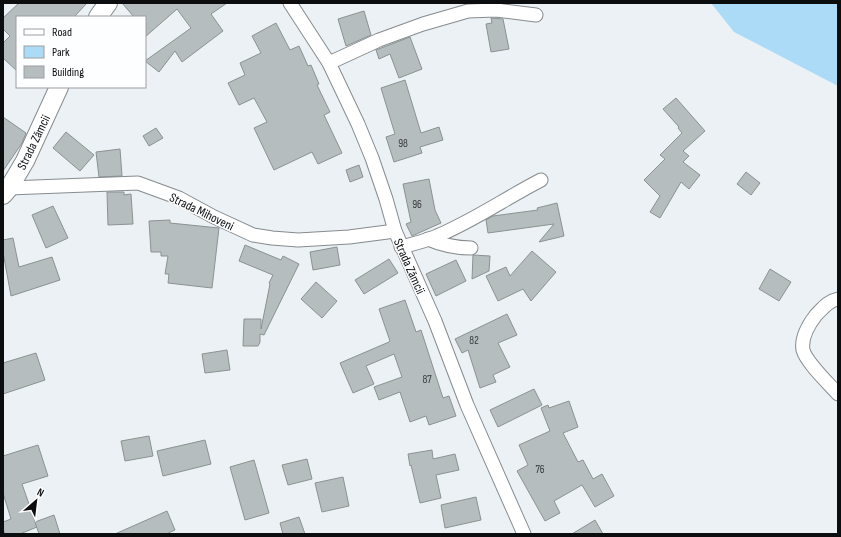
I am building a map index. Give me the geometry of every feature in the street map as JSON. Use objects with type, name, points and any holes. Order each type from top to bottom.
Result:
[{"type":"main road","points":[[99,16],[108,3]]},
{"type":"main road","name":"Strada Zămcii","points":[[6,191],[25,161],[59,88]]},
{"type":"street","name":"Strada Zămcii","points":[[290,3],[329,63],[342,89],[372,158],[401,247],[435,321],[467,406],[524,534]]},
{"type":"street","points":[[329,63],[379,40],[423,24],[468,11],[496,10],[536,14]]},
{"type":"street","points":[[401,247],[436,237],[468,221],[510,196],[541,180]]},
{"type":"street","name":"Strada Mihoveni","points":[[6,191],[138,183],[179,198],[214,217],[253,235],[298,240],[349,237],[395,231]]},
{"type":"street","points":[[428,239],[456,248],[471,248]]},
{"type":"street","points":[[838,299],[830,300],[812,320],[804,338],[803,350],[808,359],[838,394]]},
{"type":"green space","points":[[711,3],[838,3],[838,86],[734,32]]},
{"type":"building","points":[[19,3],[87,3],[75,16],[16,16],[16,70],[3,58],[3,43],[10,36],[3,29],[3,18]]},
{"type":"building","points":[[122,3],[227,3],[211,14],[223,31],[182,62],[175,51],[159,72],[146,60],[191,28],[177,9],[146,36],[146,16],[133,16]]},
{"type":"building","points":[[364,11],[371,35],[346,46],[338,19]]},
{"type":"building","points":[[491,18],[503,19],[509,49],[491,52],[486,24],[492,23]]},
{"type":"building","points":[[276,23],[290,50],[299,46],[308,66],[311,65],[319,84],[317,85],[330,112],[324,115],[342,153],[318,164],[312,152],[274,170],[254,128],[267,122],[254,98],[239,105],[228,83],[245,75],[240,63],[261,53],[252,36]]},
{"type":"building","points":[[410,37],[422,69],[399,78],[390,54],[379,59],[376,50]]},
{"type":"building","points":[[405,80],[421,133],[439,127],[443,140],[420,147],[422,153],[394,162],[386,137],[395,134],[381,88]]},
{"type":"building","points":[[676,98],[705,131],[683,151],[689,156],[683,162],[700,175],[689,189],[681,182],[660,218],[650,212],[660,196],[644,180],[665,159],[660,155],[682,133],[678,128],[679,127],[663,109]]},
{"type":"building","points":[[3,117],[26,133],[22,143],[3,171]]},
{"type":"building","points":[[156,128],[163,138],[149,146],[143,136]]},
{"type":"building","points":[[66,132],[94,155],[80,171],[53,148]]},
{"type":"building","points":[[120,149],[122,176],[99,177],[96,152]]},
{"type":"building","points":[[359,165],[363,177],[350,182],[346,170]]},
{"type":"building","points":[[746,172],[760,183],[751,195],[737,184]]},
{"type":"building","points":[[429,179],[435,210],[441,223],[412,236],[406,224],[411,222],[403,184]]},
{"type":"building","points":[[107,192],[124,192],[124,195],[131,194],[133,224],[108,225]]},
{"type":"building","points":[[557,203],[564,236],[539,242],[554,224],[488,233],[486,220],[493,216],[538,210],[537,208]]},
{"type":"building","points":[[53,206],[68,238],[46,248],[32,215]]},
{"type":"building","points":[[170,220],[170,223],[219,228],[212,288],[168,283],[169,274],[165,274],[168,256],[161,256],[161,252],[151,252],[149,221]]},
{"type":"building","points":[[13,238],[19,267],[52,257],[60,280],[11,296],[3,252],[3,240]]},
{"type":"building","points":[[245,245],[281,260],[283,256],[299,264],[264,335],[260,334],[260,342],[258,346],[243,346],[244,319],[261,319],[261,329],[269,283],[273,275],[239,261]]},
{"type":"building","points":[[337,247],[340,265],[313,270],[310,252]]},
{"type":"building","points":[[532,251],[556,272],[531,301],[523,289],[498,301],[486,276],[506,267],[510,276]]},
{"type":"building","points":[[473,255],[490,256],[489,271],[472,279]]},
{"type":"building","points":[[389,259],[398,273],[364,294],[355,280]]},
{"type":"building","points":[[456,260],[466,281],[436,296],[426,274]]},
{"type":"building","points":[[770,269],[791,282],[779,301],[759,289]]},
{"type":"building","points":[[316,282],[337,301],[322,318],[301,299]]},
{"type":"building","points":[[405,300],[416,332],[421,330],[443,398],[449,396],[456,416],[429,425],[426,416],[410,422],[400,392],[379,400],[374,387],[402,377],[394,354],[366,366],[374,384],[353,393],[340,363],[389,342],[390,341],[379,309]]},
{"type":"building","points":[[507,314],[517,335],[498,343],[510,367],[493,375],[496,382],[480,388],[468,350],[462,353],[455,339]]},
{"type":"building","points":[[227,350],[230,370],[205,373],[202,354]]},
{"type":"building","points":[[36,353],[45,380],[3,394],[3,363]]},
{"type":"building","points":[[534,389],[542,405],[498,427],[490,410]]},
{"type":"building","points":[[569,401],[578,427],[563,433],[578,462],[583,460],[593,479],[602,474],[614,496],[595,507],[582,485],[554,501],[560,513],[545,521],[517,471],[528,465],[519,445],[550,431],[541,408],[548,405],[549,408]]},
{"type":"building","points":[[149,436],[153,456],[125,461],[121,441]]},
{"type":"building","points":[[205,440],[211,464],[163,476],[157,451]]},
{"type":"building","points":[[38,445],[48,476],[22,484],[37,527],[20,534],[5,534],[3,522],[11,519],[3,493],[3,456]]},
{"type":"building","points":[[432,450],[433,459],[455,454],[459,470],[436,475],[441,498],[420,503],[408,454]]},
{"type":"building","points":[[307,459],[312,479],[288,485],[282,465]]},
{"type":"building","points":[[254,460],[269,513],[245,520],[230,467]]},
{"type":"building","points":[[343,477],[349,506],[322,512],[315,483]]},
{"type":"building","points":[[476,497],[481,520],[445,528],[441,505]]},
{"type":"building","points":[[167,511],[175,530],[166,534],[115,534]]},
{"type":"building","points":[[54,515],[60,534],[39,534],[35,522]]},
{"type":"building","points":[[299,517],[305,534],[283,534],[280,523]]},
{"type":"building","points":[[595,520],[603,534],[572,534]]}]
